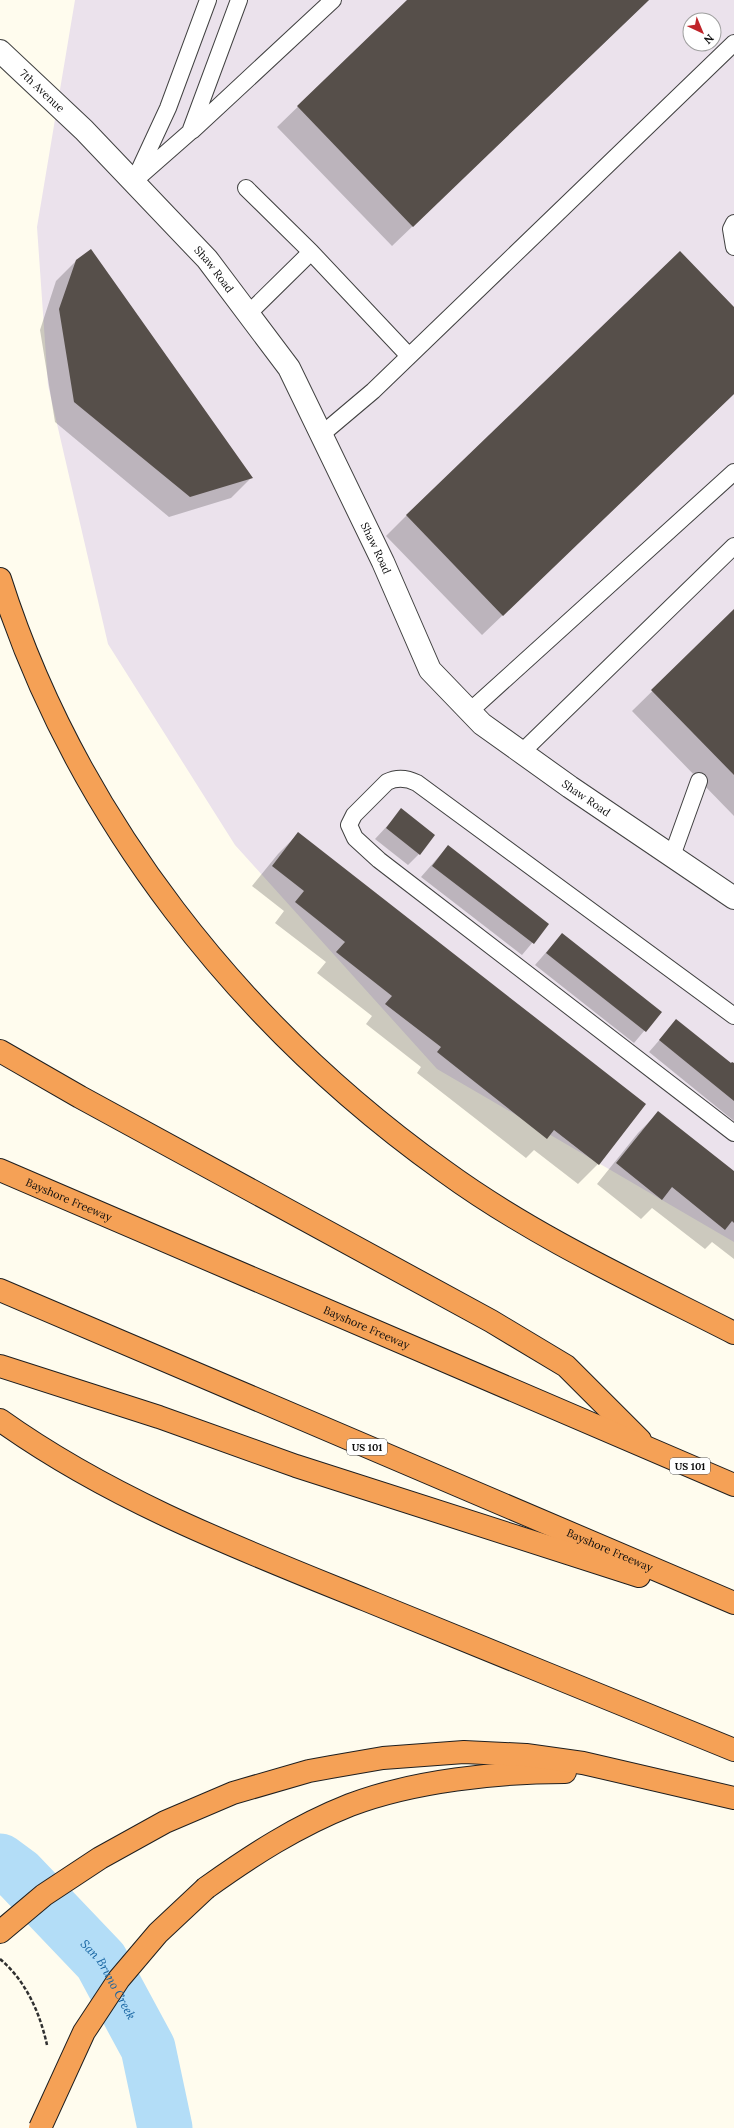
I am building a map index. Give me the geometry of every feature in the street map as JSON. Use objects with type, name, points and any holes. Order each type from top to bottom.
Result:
[{"type":"highway","points":[[0,579],[14,622],[50,707],[95,791],[131,849],[178,915],[227,975],[285,1037],[341,1090],[445,1172],[504,1211],[587,1258],[734,1333]]},
{"type":"highway","points":[[0,1051],[80,1097],[484,1318],[566,1366],[646,1447]]},
{"type":"highway","name":"Bayshore Freeway","points":[[0,1170],[734,1485]]},
{"type":"highway","name":"Bayshore Freeway","points":[[0,1290],[734,1603]]},
{"type":"highway","points":[[0,1366],[159,1416],[296,1466],[734,1607]]},
{"type":"highway","points":[[0,1420],[27,1439],[115,1490],[210,1537],[734,1750]]},
{"type":"highway","points":[[0,1932],[44,1895],[100,1858],[165,1822],[233,1793],[309,1771],[383,1758],[464,1752],[526,1756],[583,1763],[734,1798]]},
{"type":"highway","points":[[40,2128],[84,2032],[119,1979],[158,1934],[206,1888],[255,1852],[303,1826],[351,1804],[409,1788],[531,1772],[587,1772],[652,1780]]},
{"type":"street","name":"7th Avenue","points":[[0,51],[84,130]]},
{"type":"street","name":"Shaw Road","points":[[84,130],[207,259],[290,368],[383,562],[430,670],[482,724],[734,898]]},
{"type":"lane","points":[[134,182],[168,108],[208,0]]},
{"type":"lane","points":[[190,132],[239,0]]},
{"type":"lane","points":[[134,182],[333,0]]},
{"type":"lane","points":[[322,434],[373,391],[734,42]]},
{"type":"lane","points":[[246,188],[311,252],[409,356]]},
{"type":"lane","points":[[734,223],[731,229],[734,247]]},
{"type":"lane","points":[[248,314],[311,252]]},
{"type":"lane","points":[[470,711],[734,472]]},
{"type":"lane","points":[[522,752],[734,546]]},
{"type":"lane","points":[[734,1016],[417,783],[409,779],[394,779],[387,782],[354,815],[349,825],[355,838],[379,860],[734,1133]]},
{"type":"lane","points":[[672,856],[699,780]]},
{"type":"path","points":[[0,1960],[8,1966],[33,2000],[47,2048]]},
{"type":"shaded area","points":[[75,0],[734,0],[734,1242],[437,1069],[235,845],[108,644],[48,385],[37,227]]},
{"type":"building","points":[[407,0],[649,0],[413,227],[297,106]]},
{"type":"building","points":[[91,249],[253,478],[190,497],[74,402],[59,309],[76,260]]},
{"type":"building","points":[[680,251],[734,307],[734,394],[503,616],[406,515]]},
{"type":"building","points":[[734,609],[734,775],[651,690]]},
{"type":"building","points":[[401,808],[435,835],[420,855],[386,828]]},
{"type":"building","points":[[298,832],[646,1104],[599,1165],[554,1130],[547,1139],[437,1052],[441,1047],[385,1004],[392,996],[336,952],[345,942],[295,902],[304,891],[272,866]]},
{"type":"building","points":[[448,845],[549,924],[534,944],[432,866]]},
{"type":"building","points":[[562,933],[662,1012],[646,1032],[546,953]]},
{"type":"building","points":[[676,1019],[731,1063],[734,1063],[734,1101],[659,1040]]},
{"type":"building","points":[[658,1111],[734,1171],[734,1223],[732,1221],[725,1230],[672,1187],[662,1200],[616,1163]]},
{"type":"waterway","name":"San Bruno Creek","points":[[0,1861],[19,1875],[101,1961],[148,2048],[165,2128]]}]
